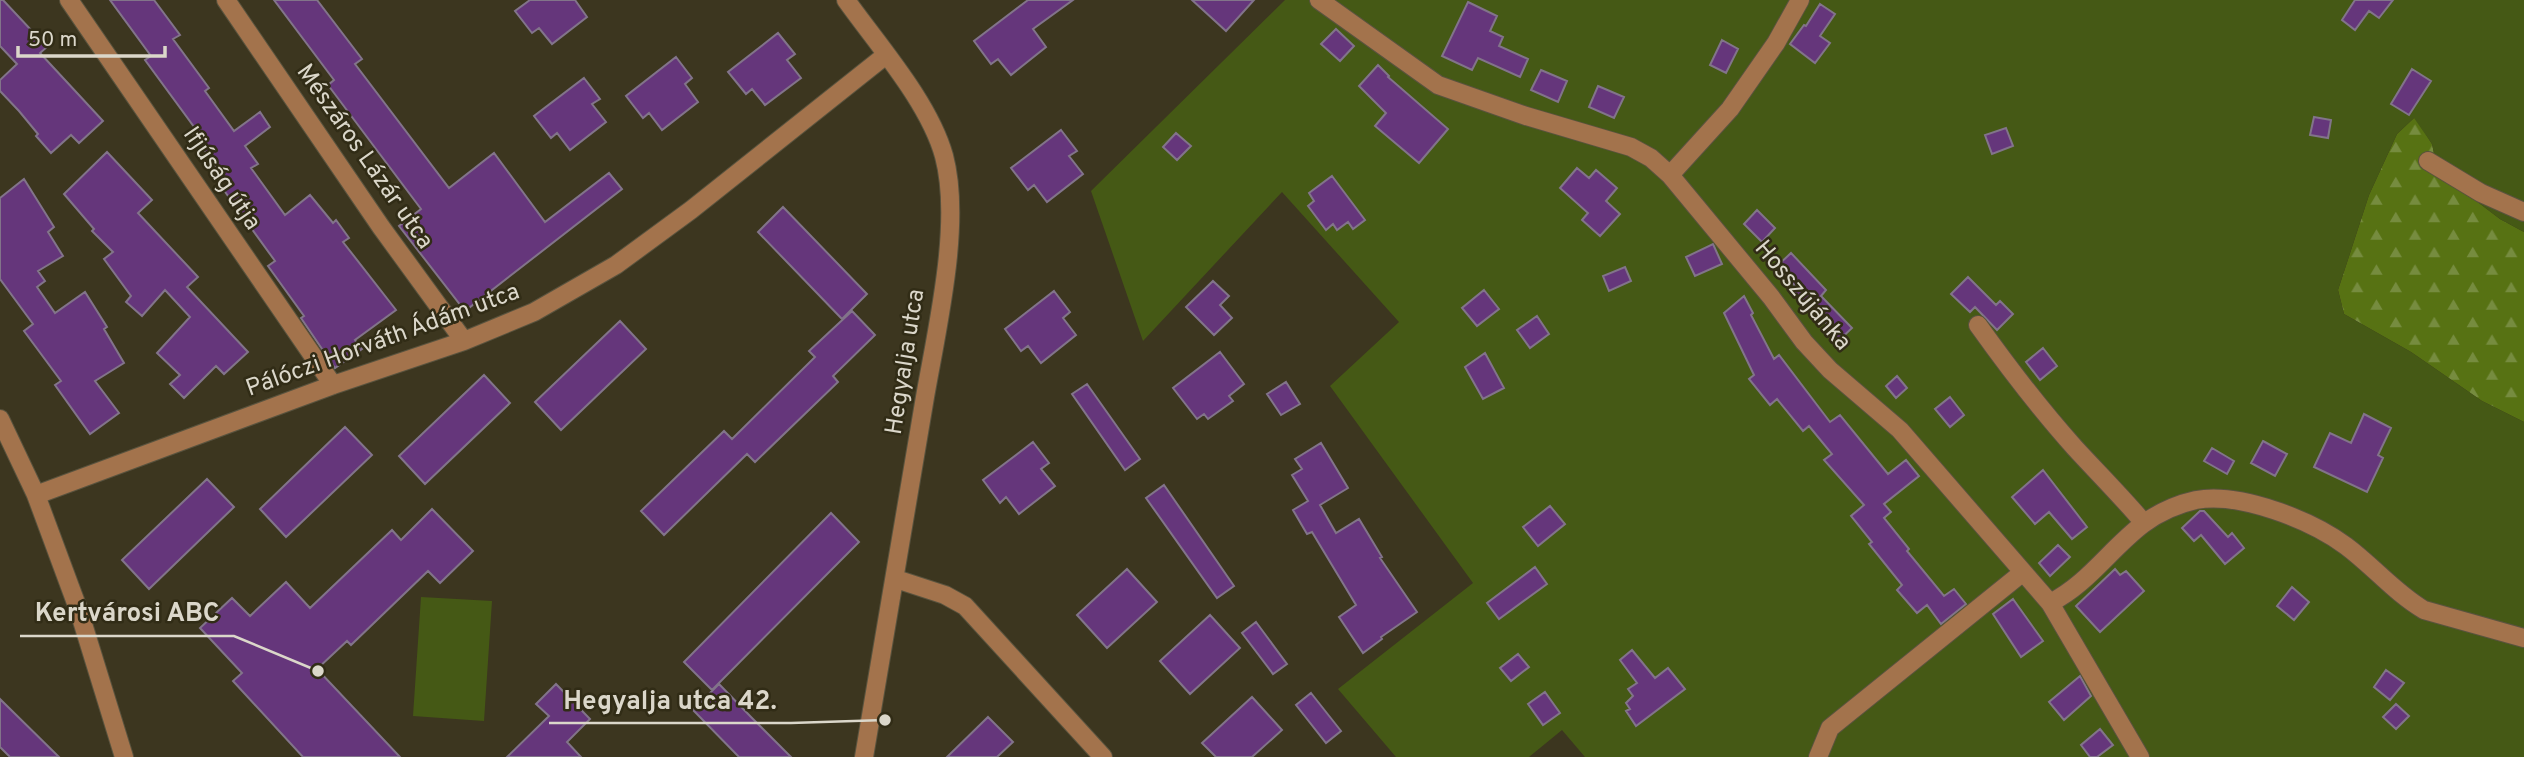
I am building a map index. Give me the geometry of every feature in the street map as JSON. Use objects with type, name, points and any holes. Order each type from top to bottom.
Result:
[{"type":"street","name":"Ifjúság útja","points":[[69,0],[333,385]]},
{"type":"street","name":"Mészáros Lázár utca","points":[[226,0],[464,341]]},
{"type":"street","name":"Hegyalja utca","points":[[846,0],[932,123],[944,154],[950,203],[944,285],[864,757]]},
{"type":"street","name":"Hosszújánka","points":[[1320,0],[1438,85],[1526,116],[1631,147],[1651,158],[1670,175],[1804,342],[1830,370],[1900,430],[2050,603],[2140,757]]},
{"type":"street","points":[[1670,175],[1730,109],[1776,43],[1800,0]]},
{"type":"street","name":"Pálóczi Horváth Ádám utca","points":[[36,495],[333,385],[464,341],[534,312],[616,265],[691,210],[886,55]]},
{"type":"street","points":[[2428,161],[2481,193],[2524,212]]},
{"type":"street","points":[[1978,325],[2075,447],[2144,523]]},
{"type":"street","points":[[0,419],[36,495],[79,611],[124,757]]},
{"type":"street","points":[[2050,603],[2070,593],[2144,523],[2177,506],[2197,500],[2214,499],[2255,505],[2332,537],[2424,610],[2524,638]]},
{"type":"street","points":[[1818,757],[1830,728],[2022,573]]},
{"type":"street","points":[[896,579],[945,594],[965,606],[1103,757]]},
{"type":"green space","points":[[1285,0],[2524,0],[2524,232],[2500,219],[2438,172],[2432,144],[2414,118],[2397,134],[2369,195],[2338,290],[2344,314],[2411,352],[2482,401],[2524,422],[2524,757],[1585,757],[1562,730],[1529,757],[1396,757],[1338,689],[1473,583],[1330,386],[1399,322],[1282,192],[1143,341],[1091,191]]},
{"type":"green space","points":[[2415,117],[2432,144],[2438,172],[2500,219],[2524,232],[2524,422],[2482,401],[2411,352],[2344,314],[2338,290],[2369,195],[2397,134]]},
{"type":"green space","points":[[421,597],[492,601],[484,721],[413,716]]},
{"type":"building","points":[[0,0],[3,0],[47,47],[40,53],[103,121],[79,143],[71,135],[51,153],[0,91],[0,80],[17,64],[0,46]]},
{"type":"building","points":[[110,0],[154,0],[180,35],[173,39],[209,88],[205,91],[234,131],[260,112],[270,127],[245,146],[258,164],[251,168],[285,215],[310,195],[333,223],[336,220],[349,238],[343,242],[396,310],[355,340],[362,349],[335,368],[301,318],[304,316],[268,266],[275,261],[223,189],[229,184],[193,135],[197,131],[145,60],[151,56]]},
{"type":"building","points":[[274,0],[317,0],[362,59],[355,64],[449,188],[494,153],[545,222],[609,173],[622,189],[465,311],[399,226],[421,209],[328,85],[334,80]]},
{"type":"building","points":[[530,0],[575,0],[587,17],[552,44],[539,28],[532,33],[515,11]]},
{"type":"building","points":[[1028,0],[1073,0],[1033,29],[1046,47],[1011,75],[998,59],[991,64],[974,41]]},
{"type":"building","points":[[1192,0],[1254,0],[1226,31]]},
{"type":"building","points":[[2355,0],[2393,0],[2379,18],[2369,11],[2355,30],[2342,20]]},
{"type":"building","points":[[1468,2],[1497,16],[1490,31],[1503,37],[1499,46],[1528,59],[1520,77],[1478,58],[1472,70],[1442,56]]},
{"type":"building","points":[[1820,4],[1835,14],[1820,36],[1830,43],[1815,63],[1790,44]]},
{"type":"building","points":[[1336,29],[1354,46],[1340,61],[1321,44]]},
{"type":"building","points":[[778,33],[795,54],[787,60],[801,78],[765,105],[752,89],[746,94],[728,72]]},
{"type":"building","points":[[1722,40],[1738,49],[1726,73],[1710,65]]},
{"type":"building","points":[[676,57],[692,78],[685,84],[698,102],[662,130],[649,113],[643,118],[626,96]]},
{"type":"building","points":[[1378,65],[1388,77],[1448,129],[1419,163],[1375,126],[1386,113],[1359,86]]},
{"type":"building","points":[[2412,69],[2431,81],[2409,115],[2391,104]]},
{"type":"building","points":[[1541,70],[1567,81],[1558,102],[1531,90]]},
{"type":"building","points":[[584,78],[600,99],[592,104],[606,122],[570,150],[557,133],[551,138],[534,116]]},
{"type":"building","points":[[1598,86],[1624,97],[1614,118],[1589,107]]},
{"type":"building","points":[[2314,117],[2331,120],[2328,138],[2310,135]]},
{"type":"building","points":[[2006,128],[2013,146],[1992,154],[1985,135]]},
{"type":"building","points":[[1061,130],[1077,151],[1069,156],[1083,174],[1047,202],[1034,185],[1028,190],[1011,168]]},
{"type":"building","points":[[1176,133],[1191,146],[1177,160],[1163,147]]},
{"type":"building","points":[[107,152],[152,200],[138,213],[198,277],[187,287],[248,352],[224,374],[216,366],[184,398],[170,384],[180,375],[157,353],[190,317],[165,290],[142,316],[126,302],[131,296],[104,259],[113,252],[92,231],[94,229],[64,194]]},
{"type":"building","points":[[1577,168],[1589,178],[1596,170],[1617,188],[1606,201],[1620,214],[1600,236],[1582,220],[1588,213],[1560,188]]},
{"type":"building","points":[[1332,176],[1365,220],[1353,229],[1348,222],[1337,230],[1333,224],[1326,230],[1308,206],[1314,201],[1309,193]]},
{"type":"building","points":[[24,179],[54,227],[48,232],[63,256],[38,271],[45,281],[37,287],[55,313],[85,292],[107,327],[104,329],[124,363],[95,381],[119,413],[90,434],[55,385],[61,381],[24,331],[33,324],[0,279],[0,198]]},
{"type":"building","points":[[783,207],[867,294],[842,319],[758,232]]},
{"type":"building","points":[[1757,210],[1775,228],[1762,242],[1744,224]]},
{"type":"building","points":[[1713,244],[1722,264],[1695,276],[1686,257]]},
{"type":"building","points":[[1791,253],[1826,290],[1821,296],[1852,328],[1836,343],[1824,330],[1829,326],[1792,291],[1796,287],[1777,266]]},
{"type":"building","points":[[1625,267],[1631,281],[1609,291],[1603,276]]},
{"type":"building","points":[[1968,277],[1996,305],[2000,301],[2013,314],[1997,330],[1975,307],[1970,312],[1951,294]]},
{"type":"building","points":[[1213,281],[1229,296],[1220,305],[1232,318],[1214,335],[1186,307]]},
{"type":"building","points":[[1484,290],[1499,309],[1477,326],[1462,308]]},
{"type":"building","points":[[1054,291],[1070,312],[1063,318],[1076,335],[1041,363],[1028,346],[1021,351],[1005,329]]},
{"type":"building","points":[[1744,296],[1774,359],[1779,355],[1830,422],[1840,415],[1888,474],[1906,460],[1919,476],[1884,504],[1891,512],[1884,518],[1944,596],[1954,589],[1966,604],[1941,624],[1927,605],[1917,613],[1897,590],[1902,585],[1869,544],[1872,542],[1851,516],[1864,505],[1824,460],[1832,454],[1809,426],[1803,431],[1777,399],[1770,405],[1749,379],[1754,375],[1724,313]]},
{"type":"building","points":[[852,311],[875,335],[833,376],[838,382],[755,462],[747,454],[664,535],[641,511],[724,431],[732,439],[815,357],[809,351]]},
{"type":"building","points":[[1537,316],[1549,334],[1530,348],[1517,330]]},
{"type":"building","points":[[620,321],[646,349],[561,430],[535,402]]},
{"type":"building","points":[[2043,348],[2057,366],[2040,380],[2026,362]]},
{"type":"building","points":[[1220,352],[1244,384],[1229,396],[1233,401],[1208,419],[1204,414],[1197,419],[1173,388]]},
{"type":"building","points":[[1485,353],[1504,388],[1483,399],[1465,367]]},
{"type":"building","points":[[484,375],[510,403],[425,484],[399,456]]},
{"type":"building","points":[[1897,376],[1907,388],[1896,398],[1886,386]]},
{"type":"building","points":[[1286,382],[1300,404],[1281,415],[1267,394]]},
{"type":"building","points":[[1087,384],[1140,459],[1125,470],[1072,394]]},
{"type":"building","points":[[1950,397],[1964,415],[1950,427],[1935,409]]},
{"type":"building","points":[[2364,414],[2391,428],[2378,455],[2383,458],[2367,492],[2314,467],[2330,433],[2351,443]]},
{"type":"building","points":[[345,427],[372,455],[286,537],[260,509]]},
{"type":"building","points":[[2263,441],[2287,454],[2275,476],[2251,463]]},
{"type":"building","points":[[1033,442],[1049,463],[1041,469],[1055,486],[1019,514],[1006,497],[1000,503],[983,480]]},
{"type":"building","points":[[1321,443],[1348,488],[1320,505],[1336,533],[1359,519],[1382,557],[1380,558],[1417,612],[1363,653],[1339,617],[1356,605],[1312,532],[1307,534],[1293,510],[1308,501],[1292,475],[1302,469],[1295,459]]},
{"type":"building","points":[[2212,448],[2234,461],[2227,474],[2204,461]]},
{"type":"building","points":[[2043,470],[2087,527],[2072,539],[2049,512],[2035,524],[2012,497]]},
{"type":"building","points":[[207,479],[234,507],[149,589],[122,560]]},
{"type":"building","points":[[1164,485],[1234,586],[1217,598],[1146,498]]},
{"type":"building","points":[[1550,506],[1565,524],[1538,546],[1523,527]]},
{"type":"building","points":[[432,509],[473,551],[440,583],[428,571],[351,645],[347,641],[317,669],[400,757],[303,757],[233,681],[242,673],[200,628],[232,598],[250,616],[286,582],[310,608],[392,530],[401,540]]},
{"type":"building","points":[[2200,511],[2204,511],[2228,537],[2232,533],[2244,548],[2225,564],[2201,535],[2194,541],[2182,528]]},
{"type":"building","points":[[831,513],[859,542],[712,690],[684,662]]},
{"type":"building","points":[[2058,545],[2070,557],[2050,576],[2039,563]]},
{"type":"building","points":[[1535,567],[1547,584],[1499,619],[1487,603]]},
{"type":"building","points":[[1127,569],[1157,602],[1107,648],[1077,615]]},
{"type":"building","points":[[2115,569],[2120,575],[2126,571],[2144,591],[2100,632],[2076,606]]},
{"type":"building","points":[[2292,587],[2309,602],[2294,620],[2277,606]]},
{"type":"building","points":[[2013,599],[2043,641],[2021,657],[1993,614]]},
{"type":"building","points":[[1210,615],[1240,648],[1190,694],[1160,661]]},
{"type":"building","points":[[1256,622],[1287,664],[1273,674],[1242,633]]},
{"type":"building","points":[[1632,650],[1655,678],[1668,668],[1685,689],[1636,726],[1626,711],[1630,709],[1626,703],[1633,696],[1628,689],[1637,683],[1620,660]]},
{"type":"building","points":[[1518,654],[1529,667],[1511,681],[1500,668]]},
{"type":"building","points":[[2386,670],[2404,683],[2390,700],[2374,687]]},
{"type":"building","points":[[2080,676],[2091,696],[2064,720],[2049,702]]},
{"type":"building","points":[[556,684],[590,719],[567,742],[581,757],[507,757],[549,716],[536,704]]},
{"type":"building","points":[[719,684],[791,757],[739,757],[693,710]]},
{"type":"building","points":[[1545,692],[1560,713],[1543,725],[1528,704]]},
{"type":"building","points":[[1311,693],[1341,731],[1326,743],[1296,705]]},
{"type":"building","points":[[1252,697],[1282,730],[1252,757],[1216,757],[1202,743]]},
{"type":"building","points":[[0,699],[59,757],[10,757],[0,747]]},
{"type":"building","points":[[2396,704],[2409,716],[2396,729],[2383,717]]},
{"type":"building","points":[[988,717],[1013,742],[997,757],[947,757]]},
{"type":"building","points":[[2100,729],[2113,745],[2097,757],[2090,757],[2081,745]]},
{"type":"place","name":"Kertvárosi ABC","points":[[318,671]]},
{"type":"place","name":"Hegyalja utca 42.","points":[[885,720]]}]
